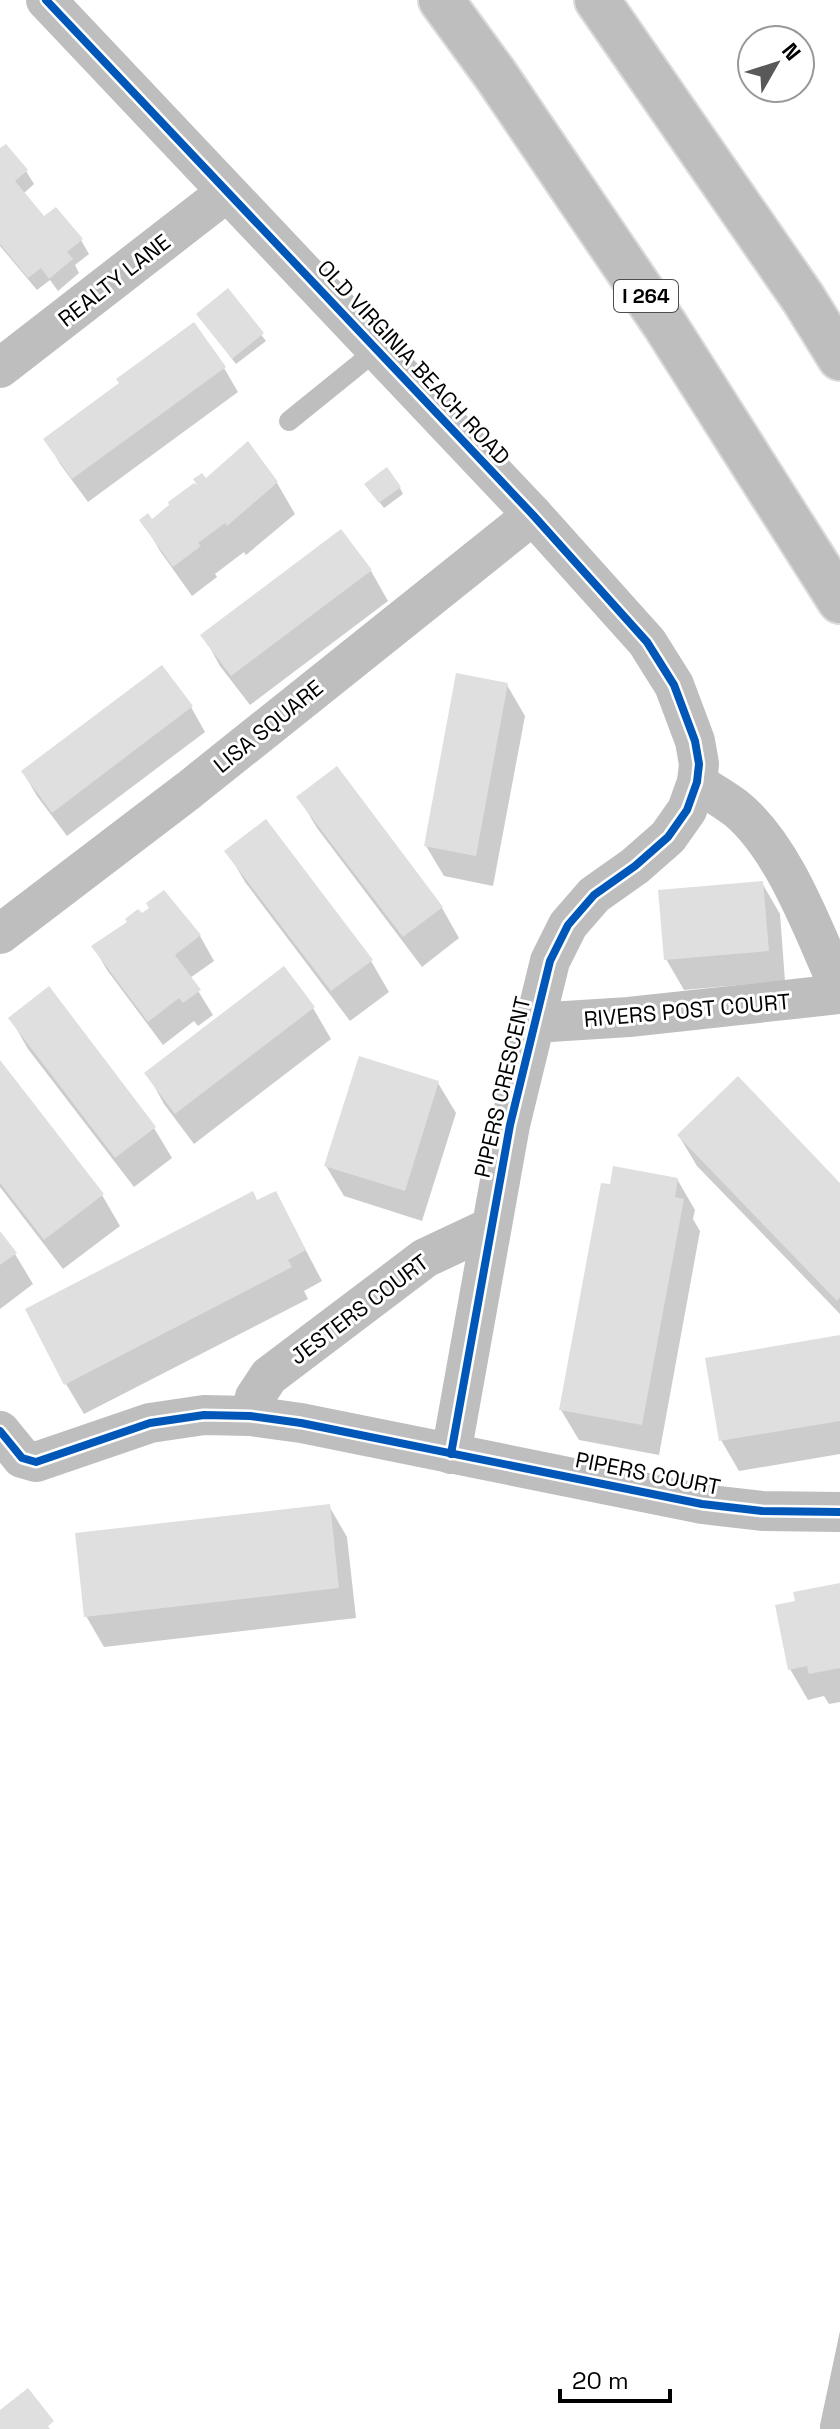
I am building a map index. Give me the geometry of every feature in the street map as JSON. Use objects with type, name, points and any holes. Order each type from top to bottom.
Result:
[{"type":"highway","name":"I 264","points":[[441,0],[495,74],[665,325],[840,601]]},
{"type":"highway","points":[[597,0],[803,298],[840,358]]},
{"type":"street","name":"OLD VIRGINIA BEACH ROAD","points":[[46,0],[378,349],[647,642],[674,685],[695,741],[699,764],[697,782]]},
{"type":"street","name":"REALTY LANE","points":[[0,368],[227,192]]},
{"type":"street","name":"LISA SQUARE","points":[[0,934],[189,790],[533,515]]},
{"type":"street","points":[[697,782],[739,811],[767,842],[788,878],[840,992]]},
{"type":"street","name":"PIPERS CRESCENT","points":[[451,1454],[510,1125],[550,961],[568,925],[594,895],[635,866],[668,837],[687,810],[697,782]]},
{"type":"street","name":"RIVERS POST COURT","points":[[534,1023],[629,1017],[840,992]]},
{"type":"street","name":"JESTERS COURT","points":[[250,1416],[255,1397],[269,1376],[425,1258],[491,1227]]},
{"type":"street","points":[[0,1431],[22,1458],[36,1462],[150,1423],[204,1415],[250,1416],[301,1423],[451,1454]]},
{"type":"street","name":"PIPERS COURT","points":[[451,1454],[702,1504],[762,1511],[840,1512]]},
{"type":"lane","points":[[289,421],[378,349]]},
{"type":"shaded area","points":[[840,2331],[840,2429],[820,2429],[820,2425]]},
{"type":"building","points":[[6,144],[28,170],[15,181],[44,216],[56,207],[83,239],[67,252],[73,259],[49,279],[41,268],[28,278],[0,244],[0,148]]},
{"type":"building","points":[[228,288],[264,333],[232,359],[196,314]]},
{"type":"building","points":[[194,322],[226,367],[72,479],[43,439],[119,383],[116,379]]},
{"type":"building","points":[[248,441],[278,482],[227,526],[225,523],[198,543],[201,546],[173,567],[139,520],[148,513],[152,519],[169,505],[168,502],[194,483],[197,485],[193,479],[202,473],[206,478]]},
{"type":"building","points":[[387,467],[401,487],[379,503],[364,484]]},
{"type":"building","points":[[341,529],[372,570],[231,676],[200,635]]},
{"type":"building","points":[[162,665],[193,706],[52,813],[21,771]]},
{"type":"building","points":[[456,673],[508,683],[476,856],[424,846]]},
{"type":"building","points":[[337,766],[443,907],[403,937],[296,797]]},
{"type":"building","points":[[266,819],[373,960],[331,991],[224,851]]},
{"type":"building","points":[[763,881],[769,951],[664,960],[658,890]]},
{"type":"building","points":[[164,890],[201,935],[175,955],[201,990],[183,1003],[179,998],[148,1022],[91,946],[127,922],[125,919],[138,909],[142,913],[149,908],[146,903]]},
{"type":"building","points":[[284,966],[315,1007],[175,1114],[144,1073]]},
{"type":"building","points":[[49,986],[156,1127],[115,1158],[8,1018]]},
{"type":"building","points":[[359,1056],[439,1081],[405,1191],[324,1166]]},
{"type":"building","points":[[0,1060],[104,1194],[44,1240],[0,1183]]},
{"type":"building","points":[[738,1076],[840,1183],[840,1297],[837,1301],[677,1135]]},
{"type":"building","points":[[613,1166],[678,1178],[675,1197],[684,1199],[642,1425],[559,1410],[601,1183],[610,1184]]},
{"type":"building","points":[[253,1191],[257,1200],[276,1191],[306,1250],[288,1260],[292,1267],[64,1385],[25,1309]]},
{"type":"building","points":[[0,1231],[17,1253],[0,1265]]},
{"type":"building","points":[[840,1335],[840,1421],[719,1441],[705,1358]]},
{"type":"building","points":[[330,1504],[339,1588],[84,1617],[75,1533]]},
{"type":"building","points":[[840,1583],[840,1668],[809,1674],[807,1666],[788,1670],[775,1605],[795,1601],[793,1592]]},
{"type":"building","points":[[28,2388],[54,2421],[48,2426],[50,2429],[0,2429],[0,2410]]},
{"type":"cycle path","points":[[46,0],[533,515],[647,642],[674,685],[695,741],[699,764],[697,782],[687,810],[668,837],[635,866],[594,895],[568,925],[550,961],[510,1125],[451,1454]]},
{"type":"cycle path","points":[[0,1431],[22,1458],[36,1462],[150,1423],[204,1415],[250,1416],[301,1423],[702,1504],[762,1511],[840,1512]]}]
